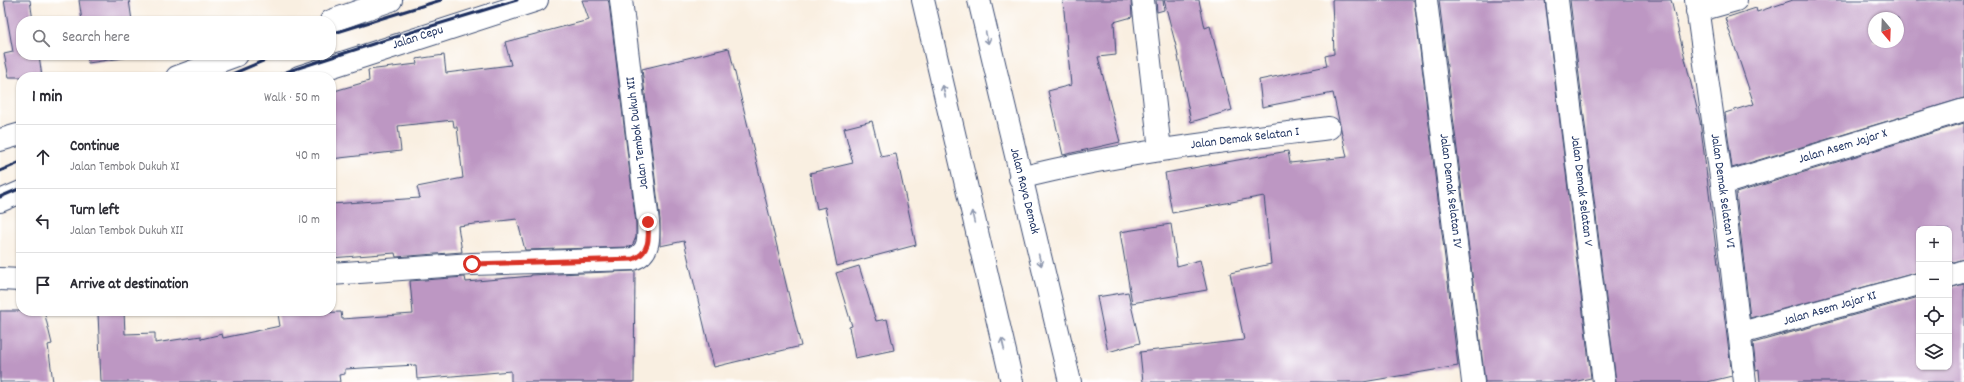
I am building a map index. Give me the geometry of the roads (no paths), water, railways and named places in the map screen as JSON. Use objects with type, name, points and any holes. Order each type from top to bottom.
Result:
[{"type":"main road","points":[[336,19],[391,0]]},
{"type":"main road","name":"Jalan Cepu","points":[[314,72],[537,0]]},
{"type":"main road","name":"Jalan Tembok Dukuh XII","points":[[336,274],[472,264],[633,259],[638,257],[645,249],[649,236],[621,0]]},
{"type":"main road","points":[[923,0],[1012,382]]},
{"type":"main road","name":"Jalan Raya Demak","points":[[978,0],[1070,382]]},
{"type":"main road","points":[[1143,0],[1160,150]]},
{"type":"main road","name":"Jalan Demak Selatan IV","points":[[1426,0],[1473,382]]},
{"type":"main road","name":"Jalan Demak Selatan V","points":[[1557,0],[1604,382]]},
{"type":"main road","points":[[1697,5],[1736,0]]},
{"type":"main road","name":"Jalan Demak Selatan VI","points":[[1697,5],[1741,333],[1745,382]]},
{"type":"main road","points":[[191,72],[223,60]]},
{"type":"main road","name":"Jalan Asem Jajar X","points":[[1722,184],[1964,110]]},
{"type":"main road","name":"Jalan Demak Selatan I","points":[[1020,178],[1062,167],[1160,150],[1329,128]]},
{"type":"main road","points":[[0,140],[16,135]]},
{"type":"main road","points":[[0,201],[16,194]]},
{"type":"main road","points":[[1952,275],[1964,271]]},
{"type":"main road","points":[[0,279],[16,280]]},
{"type":"main road","name":"Jalan Asem Jajar XI","points":[[1741,333],[1916,285]]},
{"type":"railway","points":[[336,32],[441,0]]},
{"type":"railway","points":[[336,56],[517,0]]},
{"type":"railway","points":[[237,72],[265,60]]},
{"type":"railway","points":[[286,72],[323,60]]},
{"type":"railway","points":[[0,171],[16,164]]},
{"type":"railway","points":[[0,197],[16,190]]}]
